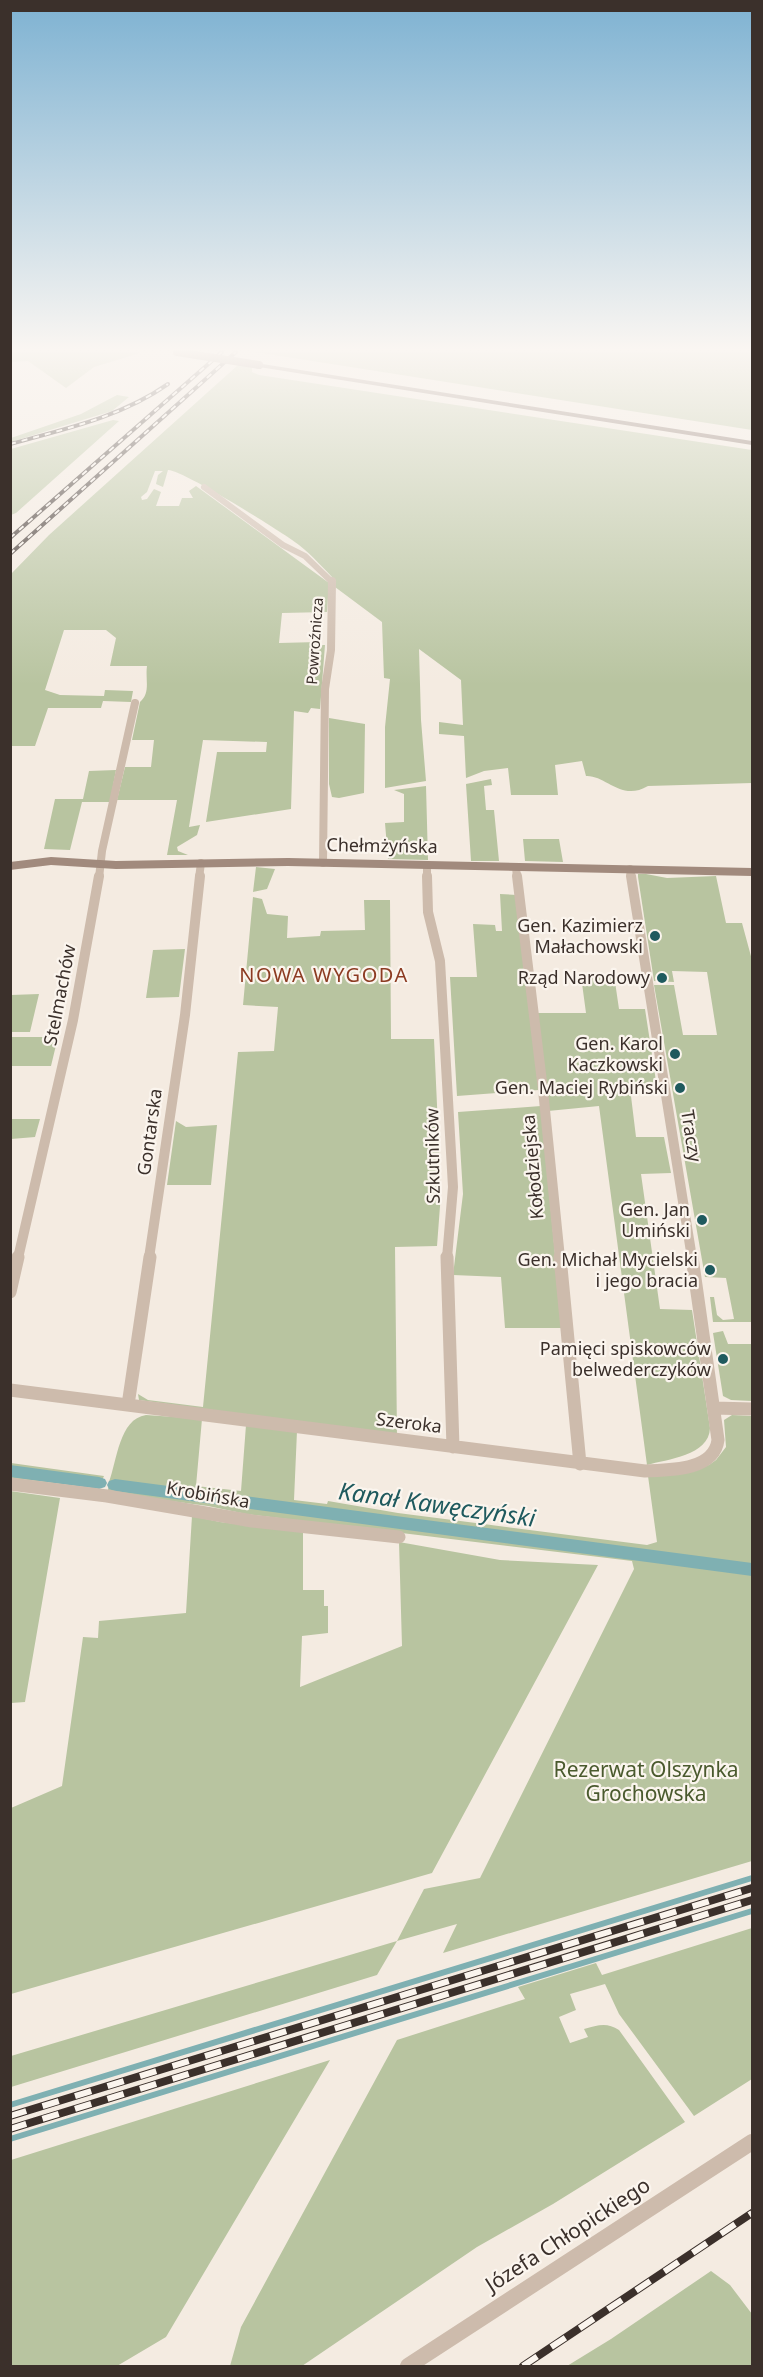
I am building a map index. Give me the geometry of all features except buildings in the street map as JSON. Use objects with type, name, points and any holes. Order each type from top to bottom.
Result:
[{"type":"street","name":"Powroźnicza","points":[[204,487],[283,545],[304,556],[332,581],[331,650],[325,689],[323,863]]},
{"type":"street","name":"Stelmachów","points":[[10,1292],[71,1028],[102,864],[102,851],[135,703]]},
{"type":"street","name":"Chełmżyńska","points":[[10,866],[45,862],[323,863],[753,872]]},
{"type":"street","name":"Gontarska","points":[[128,1405],[185,1015],[201,863]]},
{"type":"street","name":"Szkutników","points":[[427,865],[428,912],[440,961],[453,1186],[446,1267],[453,1447]]},
{"type":"street","name":"Kołodziejska","points":[[516,867],[543,1090],[580,1464]]},
{"type":"street","name":"Traczy","points":[[630,869],[675,1140],[714,1408]]},
{"type":"street","name":"Szeroka","points":[[10,1390],[645,1471],[692,1466],[706,1461],[716,1453],[718,1437],[714,1408]]},
{"type":"street","points":[[714,1408],[753,1410]]},
{"type":"street","name":"Krobińska","points":[[10,1484],[182,1507],[252,1521],[399,1537]]},
{"type":"street","name":"Józefa Chłopickiego","points":[[408,2367],[753,2142]]},
{"type":"green space","points":[[11,463],[72,463],[16,513],[11,515]]},
{"type":"green space","points":[[129,463],[752,463],[752,783],[648,786],[638,790],[622,790],[600,779],[586,776],[582,761],[555,765],[558,795],[511,795],[508,768],[484,771],[466,778],[464,736],[439,734],[439,722],[463,725],[461,680],[419,649],[426,781],[385,788],[385,727],[390,679],[384,678],[382,622],[335,587],[336,581],[290,538],[177,472],[168,470],[163,487],[156,484],[158,475],[163,471],[155,471],[147,492],[141,497],[142,500],[147,499],[154,489],[161,492],[156,506],[179,506],[182,498],[193,498],[189,491],[196,486],[329,583],[327,612],[282,613],[279,643],[318,642],[318,645],[325,645],[320,709],[311,708],[308,713],[294,711],[291,809],[206,822],[217,752],[266,752],[267,742],[203,740],[189,827],[200,825],[197,835],[177,847],[178,851],[188,855],[167,855],[177,800],[117,800],[125,767],[151,767],[154,740],[132,740],[140,702],[147,690],[147,666],[110,666],[116,638],[106,630],[64,630],[45,690],[60,695],[104,696],[105,690],[133,691],[131,702],[103,701],[101,708],[48,708],[35,746],[11,746],[11,574],[49,535]]},
{"type":"green space","points":[[329,718],[365,724],[364,793],[339,798],[332,797],[329,784]]},
{"type":"green space","points":[[116,770],[110,802],[82,802],[70,850],[44,849],[55,799],[83,799],[89,771]]},
{"type":"green space","points":[[491,779],[492,785],[484,786],[486,810],[494,810],[499,861],[471,861],[466,784]]},
{"type":"green space","points":[[426,786],[428,860],[388,859],[385,823],[404,822],[404,794],[394,790]]},
{"type":"green space","points":[[523,839],[559,839],[563,862],[525,861]]},
{"type":"green space","points":[[256,867],[275,869],[267,889],[253,892]]},
{"type":"green space","points":[[638,874],[667,878],[716,876],[726,923],[742,923],[752,960],[752,1322],[713,1322],[710,1297],[714,1297],[717,1315],[723,1320],[734,1319],[726,1278],[705,1277],[654,985],[674,985],[683,1035],[717,1035],[707,972],[672,971],[674,982],[654,981],[638,877]]},
{"type":"green space","points":[[500,894],[517,895],[539,1090],[457,1096],[450,977],[477,977],[473,924],[495,925],[496,931],[502,931]]},
{"type":"green space","points":[[253,897],[262,899],[267,914],[288,916],[287,938],[320,936],[321,931],[365,930],[364,900],[390,900],[391,1039],[434,1039],[441,1193],[437,1246],[395,1247],[397,1437],[139,1400],[138,1394],[148,1400],[203,1407],[238,1052],[274,1051],[278,1007],[243,1005]]},
{"type":"green space","points":[[185,949],[179,997],[146,998],[153,950]]},
{"type":"green space","points":[[614,975],[619,1009],[645,1009],[656,1081],[648,1087],[630,1088],[636,1137],[664,1137],[671,1173],[641,1174],[660,1309],[692,1310],[710,1428],[703,1445],[695,1450],[686,1455],[647,1465],[599,1106],[548,1111],[537,1013],[586,1013],[581,976]]},
{"type":"green space","points":[[39,994],[30,1032],[11,1032],[11,995]]},
{"type":"green space","points":[[11,1037],[50,1037],[57,1041],[51,1066],[11,1066]]},
{"type":"green space","points":[[541,1106],[562,1328],[505,1328],[501,1277],[453,1275],[463,1194],[458,1112]]},
{"type":"green space","points":[[11,1119],[40,1119],[35,1137],[11,1139]]},
{"type":"green space","points":[[176,1121],[186,1127],[217,1125],[211,1185],[167,1185]]},
{"type":"green space","points":[[723,1331],[728,1344],[752,1344],[752,1401],[731,1400],[723,1396],[713,1333]]},
{"type":"green space","name":"Rezerwat Olszynka Grochowska","points":[[146,1415],[202,1419],[196,1486],[241,1491],[246,1425],[297,1431],[294,1500],[327,1504],[328,1501],[398,1513],[647,1545],[657,1542],[648,1476],[709,1465],[726,1447],[724,1420],[732,1415],[752,1416],[752,1861],[443,1953],[457,1924],[397,1941],[424,1889],[480,1878],[634,1569],[632,1561],[246,1514],[208,1506],[110,1493],[109,1482],[120,1442],[130,1424]]},
{"type":"green space","points":[[11,1463],[104,1476],[99,1487],[95,1488],[11,1478]]},
{"type":"green space","points":[[10,1491],[60,1498],[25,1702],[11,1703]]},
{"type":"green space","points":[[192,1516],[220,1522],[303,1532],[303,1590],[324,1590],[324,1606],[328,1606],[328,1633],[302,1636],[300,1687],[402,1646],[399,1542],[500,1560],[598,1565],[432,1873],[11,1994],[11,1808],[62,1786],[83,1637],[98,1638],[99,1621],[186,1613]]},
{"type":"green space","points":[[752,1928],[752,2079],[694,2116],[619,2014],[605,1984],[570,1994],[576,2010],[559,2017],[570,2043],[588,2037],[584,2029],[598,2025],[615,2027],[685,2122],[553,2204],[477,2247],[302,2366],[230,2366],[241,2327],[397,2040],[525,1999],[518,1987],[596,1963],[602,1975]]},
{"type":"green space","points":[[397,1941],[377,1975],[11,2087],[11,2056]]},
{"type":"green space","points":[[330,2060],[166,2337],[117,2366],[11,2366],[11,2160]]},
{"type":"green space","points":[[711,2271],[730,2285],[752,2314],[752,2366],[567,2366],[611,2339]]},
{"type":"waterway","name":"Kanał Kawęczyński","points":[[10,1471],[99,1483]]},
{"type":"waterway","name":"Kanał Kawęczyński","points":[[115,1485],[752,1570]]},
{"type":"waterway","points":[[10,2105],[752,1878]]},
{"type":"waterway","points":[[10,2139],[752,1911]]},
{"type":"railway","points":[[10,538],[96,463]]},
{"type":"railway","points":[[10,554],[112,463]]},
{"type":"railway","points":[[10,2116],[752,1888]]},
{"type":"railway","points":[[10,2129],[752,1900]]},
{"type":"railway","points":[[523,2366],[752,2213]]},
{"type":"place","name":"Gen. Kazimierz Małachowski","points":[[655,936]]},
{"type":"place","name":"Rząd Narodowy","points":[[662,978]]},
{"type":"place","name":"Gen. Karol Kaczkowski","points":[[675,1054]]},
{"type":"place","name":"Gen. Maciej Rybiński","points":[[680,1088]]},
{"type":"place","name":"Gen. Jan Umiński","points":[[702,1220]]},
{"type":"place","name":"Gen. Michał Mycielski i jego bracia","points":[[710,1270]]},
{"type":"place","name":"Pamięci spiskowców belwederczyków","points":[[723,1359]]},
{"type":"district","name":"NOWA WYGODA","points":[[324,975]]}]
